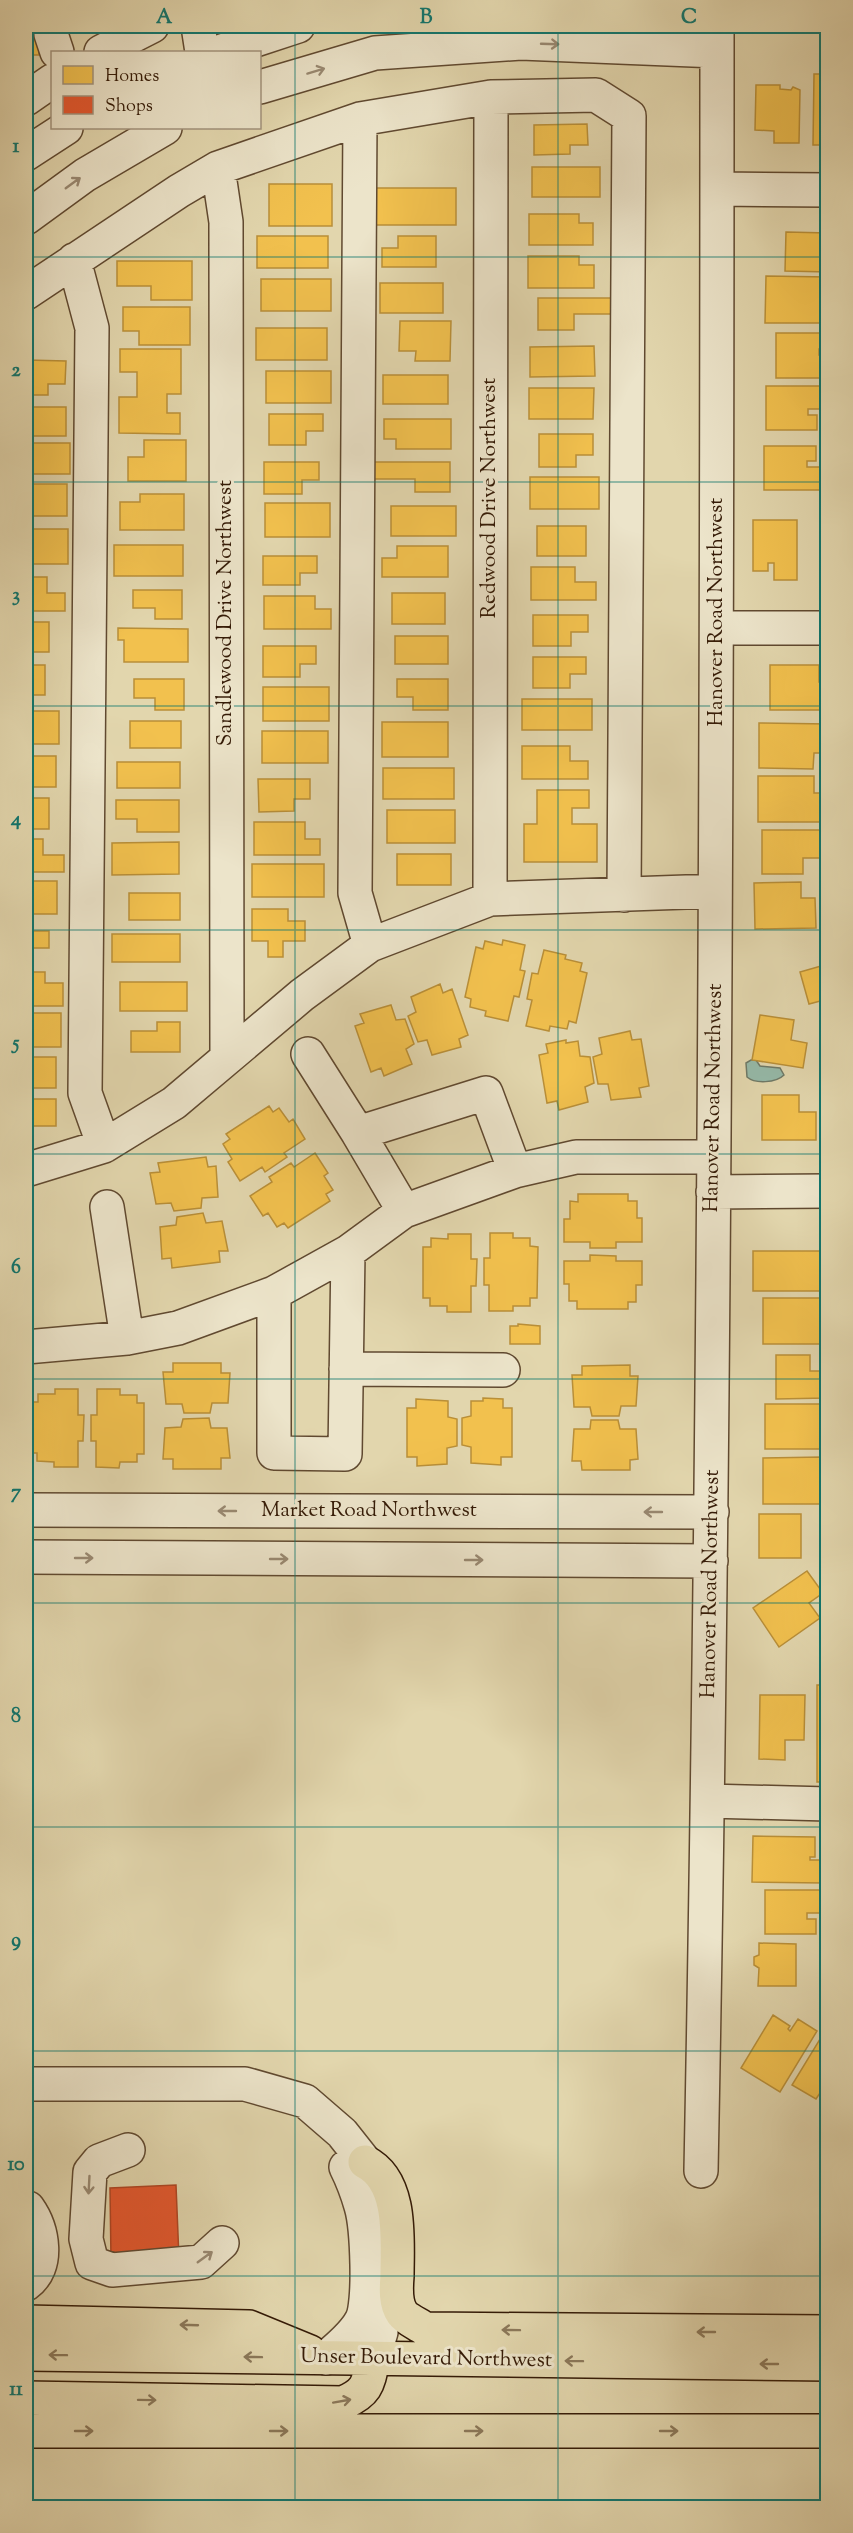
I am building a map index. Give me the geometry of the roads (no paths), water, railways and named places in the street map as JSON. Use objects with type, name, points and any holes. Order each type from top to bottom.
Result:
[{"type":"main road","points":[[364,2162],[376,2168],[390,2193],[397,2242],[396,2296],[402,2313],[424,2328],[828,2332]]},
{"type":"main road","points":[[26,2322],[249,2327],[326,2358]]},
{"type":"main road","name":"Unser Boulevard Northwest","points":[[26,2354],[828,2364]]},
{"type":"main road","points":[[26,2398],[343,2403],[357,2397],[368,2385],[373,2359]]},
{"type":"main road","points":[[26,2431],[828,2431]]},
{"type":"street","points":[[51,26],[57,51]]},
{"type":"street","points":[[103,51],[152,26]]},
{"type":"street","points":[[198,26],[202,51]]},
{"type":"street","points":[[222,51],[298,26]]},
{"type":"street","points":[[261,87],[375,53],[521,43],[717,38]]},
{"type":"street","name":"Hanover Road Northwest","points":[[701,2171],[712,1512],[717,628],[717,38]]},
{"type":"street","points":[[26,99],[51,82]]},
{"type":"street","points":[[26,293],[178,191],[218,168],[360,120],[491,97],[596,95],[629,116],[624,895]]},
{"type":"street","name":"Redwood Drive Northwest","points":[[490,899],[491,97]]},
{"type":"street","points":[[360,120],[355,893],[370,945]]},
{"type":"street","points":[[26,154],[64,129]]},
{"type":"street","points":[[26,218],[85,175],[163,129]]},
{"type":"street","name":"Sandlewood Drive Northwest","points":[[218,168],[226,222],[226,1058]]},
{"type":"street","points":[[718,189],[828,190]]},
{"type":"street","points":[[74,260],[92,328],[85,1093],[104,1146]]},
{"type":"street","points":[[717,628],[828,628]]},
{"type":"street","points":[[26,1170],[104,1146],[174,1103],[302,995],[370,945],[490,899],[715,891]]},
{"type":"street","points":[[308,1054],[404,1211]]},
{"type":"street","points":[[358,1133],[486,1093],[515,1171]]},
{"type":"street","points":[[26,1347],[127,1338],[178,1328],[274,1293],[348,1252],[404,1211],[515,1171],[576,1157],[713,1157]]},
{"type":"street","points":[[713,1192],[828,1191]]},
{"type":"street","points":[[107,1207],[127,1338]]},
{"type":"street","points":[[274,1293],[274,1453],[345,1454],[348,1252]]},
{"type":"street","points":[[346,1369],[503,1370]]},
{"type":"street","name":"Market Road Northwest","points":[[26,1510],[712,1512]]},
{"type":"street","points":[[26,1557],[711,1561]]},
{"type":"street","points":[[708,1801],[828,1804]]},
{"type":"street","points":[[26,2084],[245,2084],[305,2101],[342,2133],[364,2162],[375,2192],[381,2221],[381,2332],[373,2359]]},
{"type":"street","points":[[286,2096],[295,2116],[334,2148],[346,2167],[362,2207],[365,2227],[367,2305],[362,2321],[326,2358]]},
{"type":"street","points":[[128,2150],[99,2161],[90,2172],[86,2239],[92,2263],[112,2270],[201,2262],[222,2243]]},
{"type":"street","points":[[26,2284],[33,2279],[42,2260],[38,2222],[28,2208]]}]
